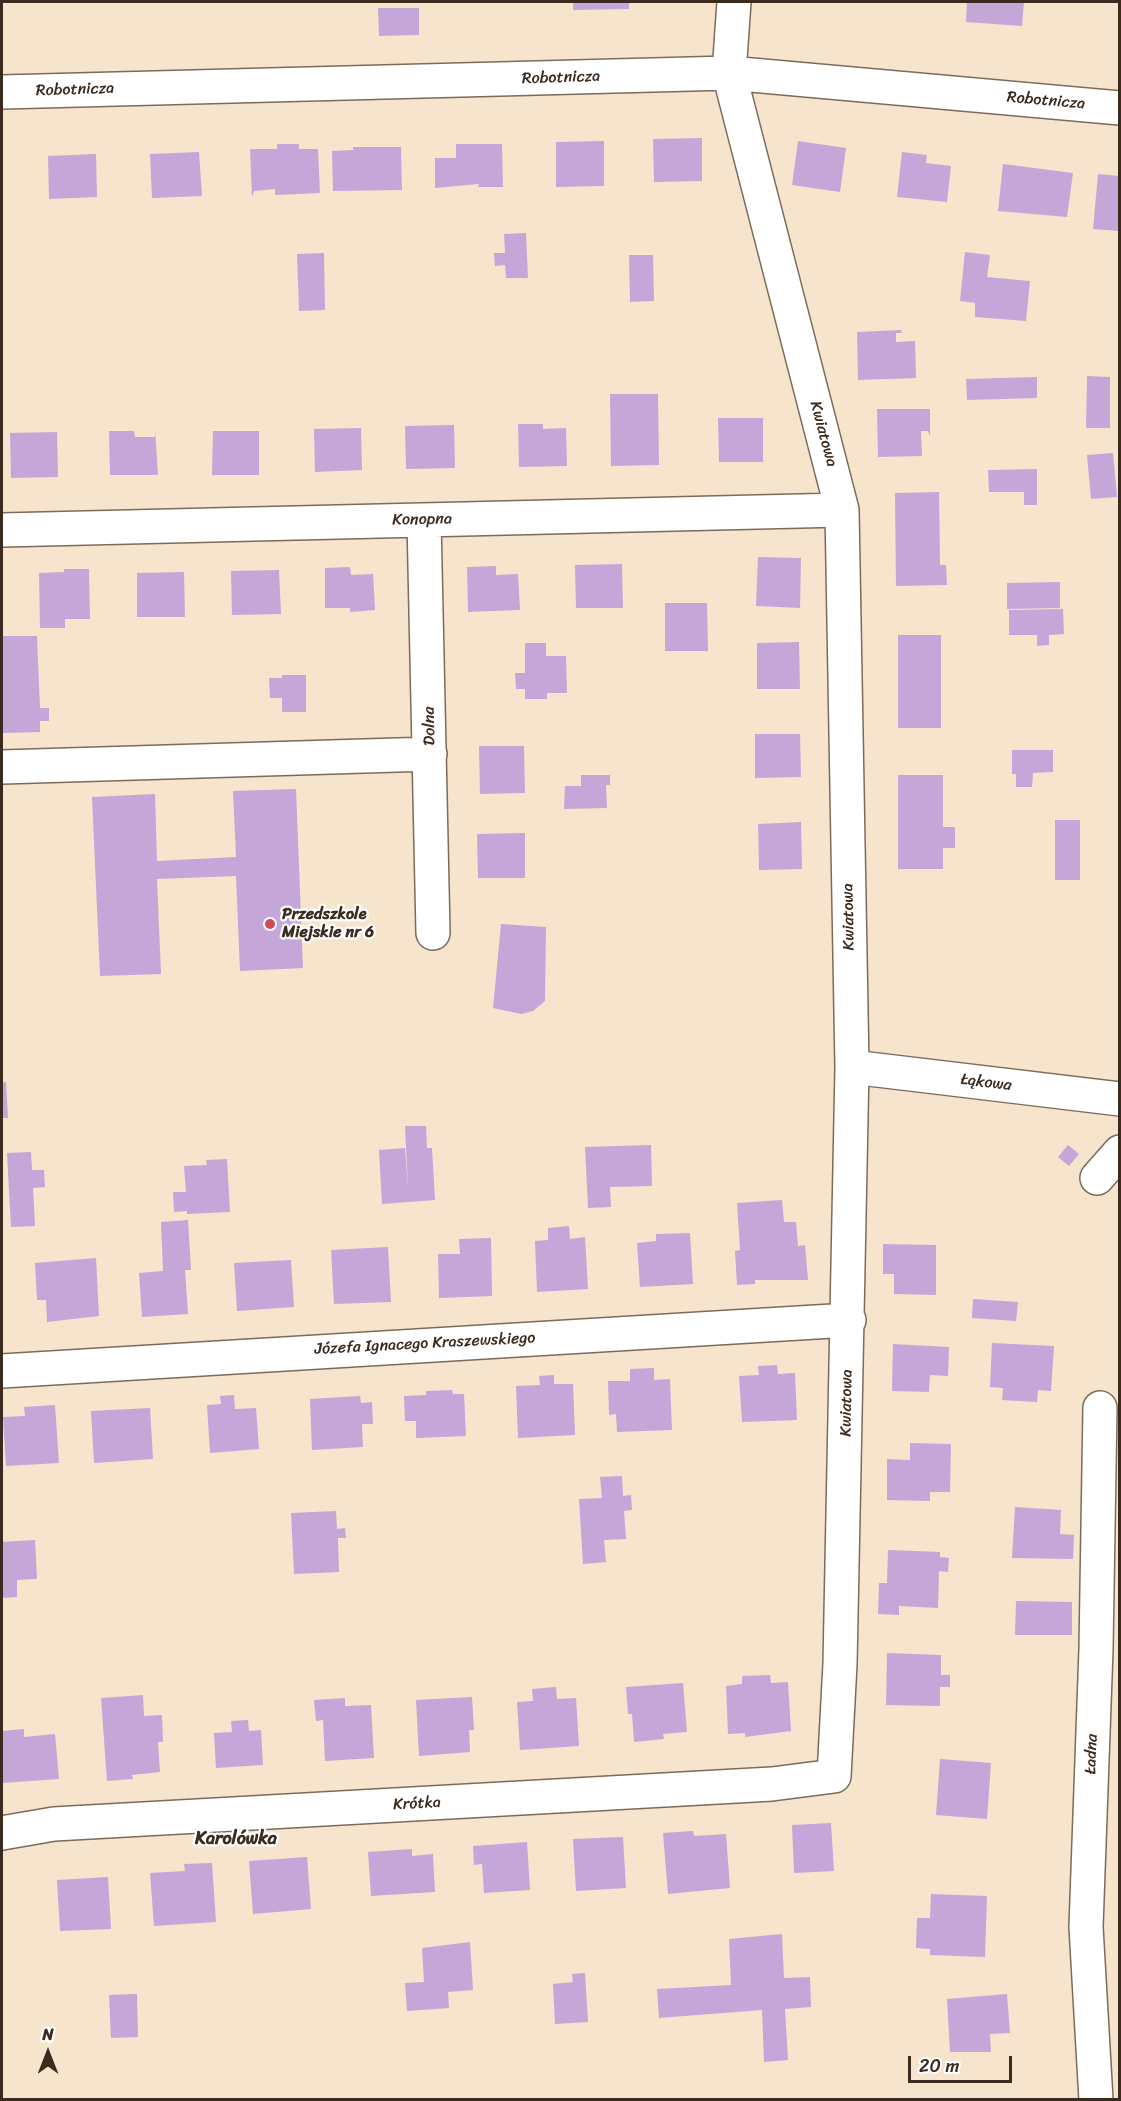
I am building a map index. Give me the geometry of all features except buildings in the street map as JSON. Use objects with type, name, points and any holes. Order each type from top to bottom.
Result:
[{"type":"street","name":"Kwiatowa","points":[[734,2],[729,73],[842,510],[852,1067],[849,1320],[840,1664],[834,1776]]},
{"type":"street","name":"Robotnicza","points":[[2,92],[729,73],[1119,108]]},
{"type":"street","name":"Konopna","points":[[2,530],[842,510]]},
{"type":"street","name":"Dolna","points":[[424,520],[433,933]]},
{"type":"street","points":[[2,766],[430,754]]},
{"type":"street","name":"Łąkowa","points":[[852,1067],[1119,1099]]},
{"type":"street","points":[[1097,1178],[1119,1152]]},
{"type":"street","name":"Józefa Ignacego Kraszewskiego","points":[[2,1371],[849,1320]]},
{"type":"street","name":"Ładna","points":[[1096,2100],[1086,1927],[1095,1661],[1100,1408]]},
{"type":"street","name":"Krótka","points":[[2,1833],[54,1824],[760,1785],[834,1776]]},
{"type":"place","name":"Przedszkole Miejskie nr 6","points":[[270,924]]},
{"type":"district","name":"Karolówka","points":[[236,1839]]}]
